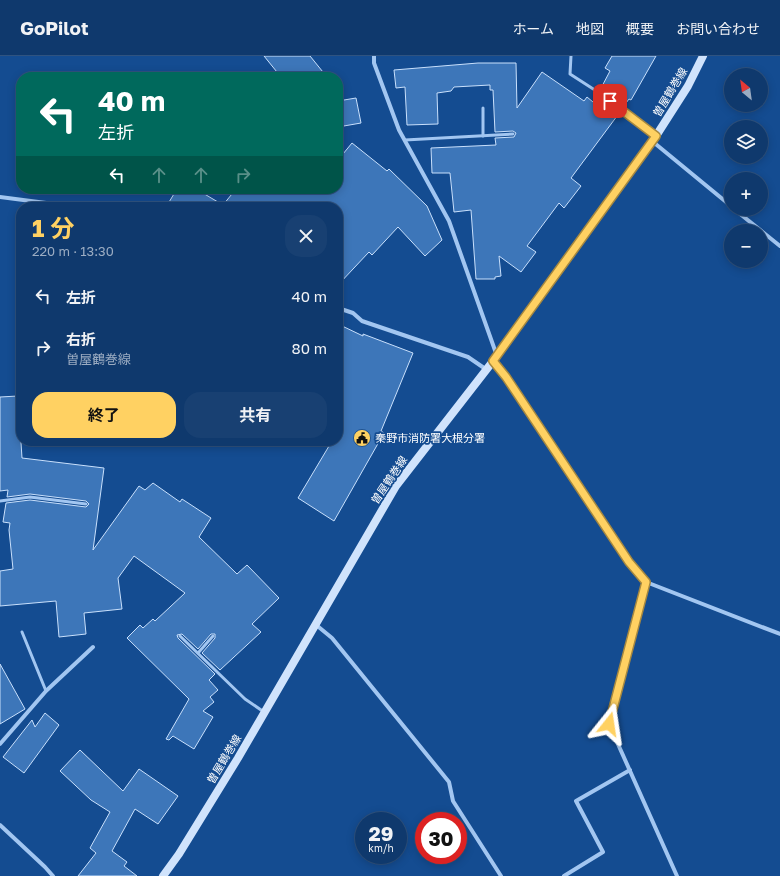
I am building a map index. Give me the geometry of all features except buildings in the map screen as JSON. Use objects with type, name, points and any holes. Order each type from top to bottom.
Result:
[{"type":"main road","name":"曽屋鶴巻線","points":[[163,876],[179,854],[264,712],[314,624],[396,486],[487,370],[654,139],[688,86],[703,56]]},
{"type":"street","points":[[374,56],[374,63],[404,140],[449,220],[495,359],[629,562],[646,582],[780,634]]},
{"type":"street","points":[[654,139],[724,200]]},
{"type":"street","points":[[0,197],[38,202]]},
{"type":"street","points":[[743,216],[780,246]]},
{"type":"street","points":[[343,310],[353,313],[362,321],[468,357],[487,370]]},
{"type":"street","points":[[646,582],[609,724],[677,876]]},
{"type":"street","points":[[314,624],[332,638],[449,782],[453,801],[500,876]]},
{"type":"street","points":[[0,744],[46,691],[93,646]]},
{"type":"street","points":[[564,876],[603,852],[576,801],[630,770]]},
{"type":"street","points":[[0,825],[53,876]]},
{"type":"lane","points":[[571,56],[570,74],[601,94],[654,139]]},
{"type":"lane","points":[[483,108],[483,136]]},
{"type":"lane","points":[[404,140],[513,134]]},
{"type":"lane","points":[[0,501],[30,497],[86,504]]},
{"type":"lane","points":[[22,632],[46,691]]},
{"type":"lane","points":[[180,636],[245,699],[264,712]]},
{"type":"lane","points":[[198,653],[214,636]]},
{"type":"place","name":"秦野市消防署大根分署","points":[[362,438]]},
{"type":"route","points":[[609,724],[646,582],[629,562],[506,377],[493,361],[656,136],[610,101]]}]
